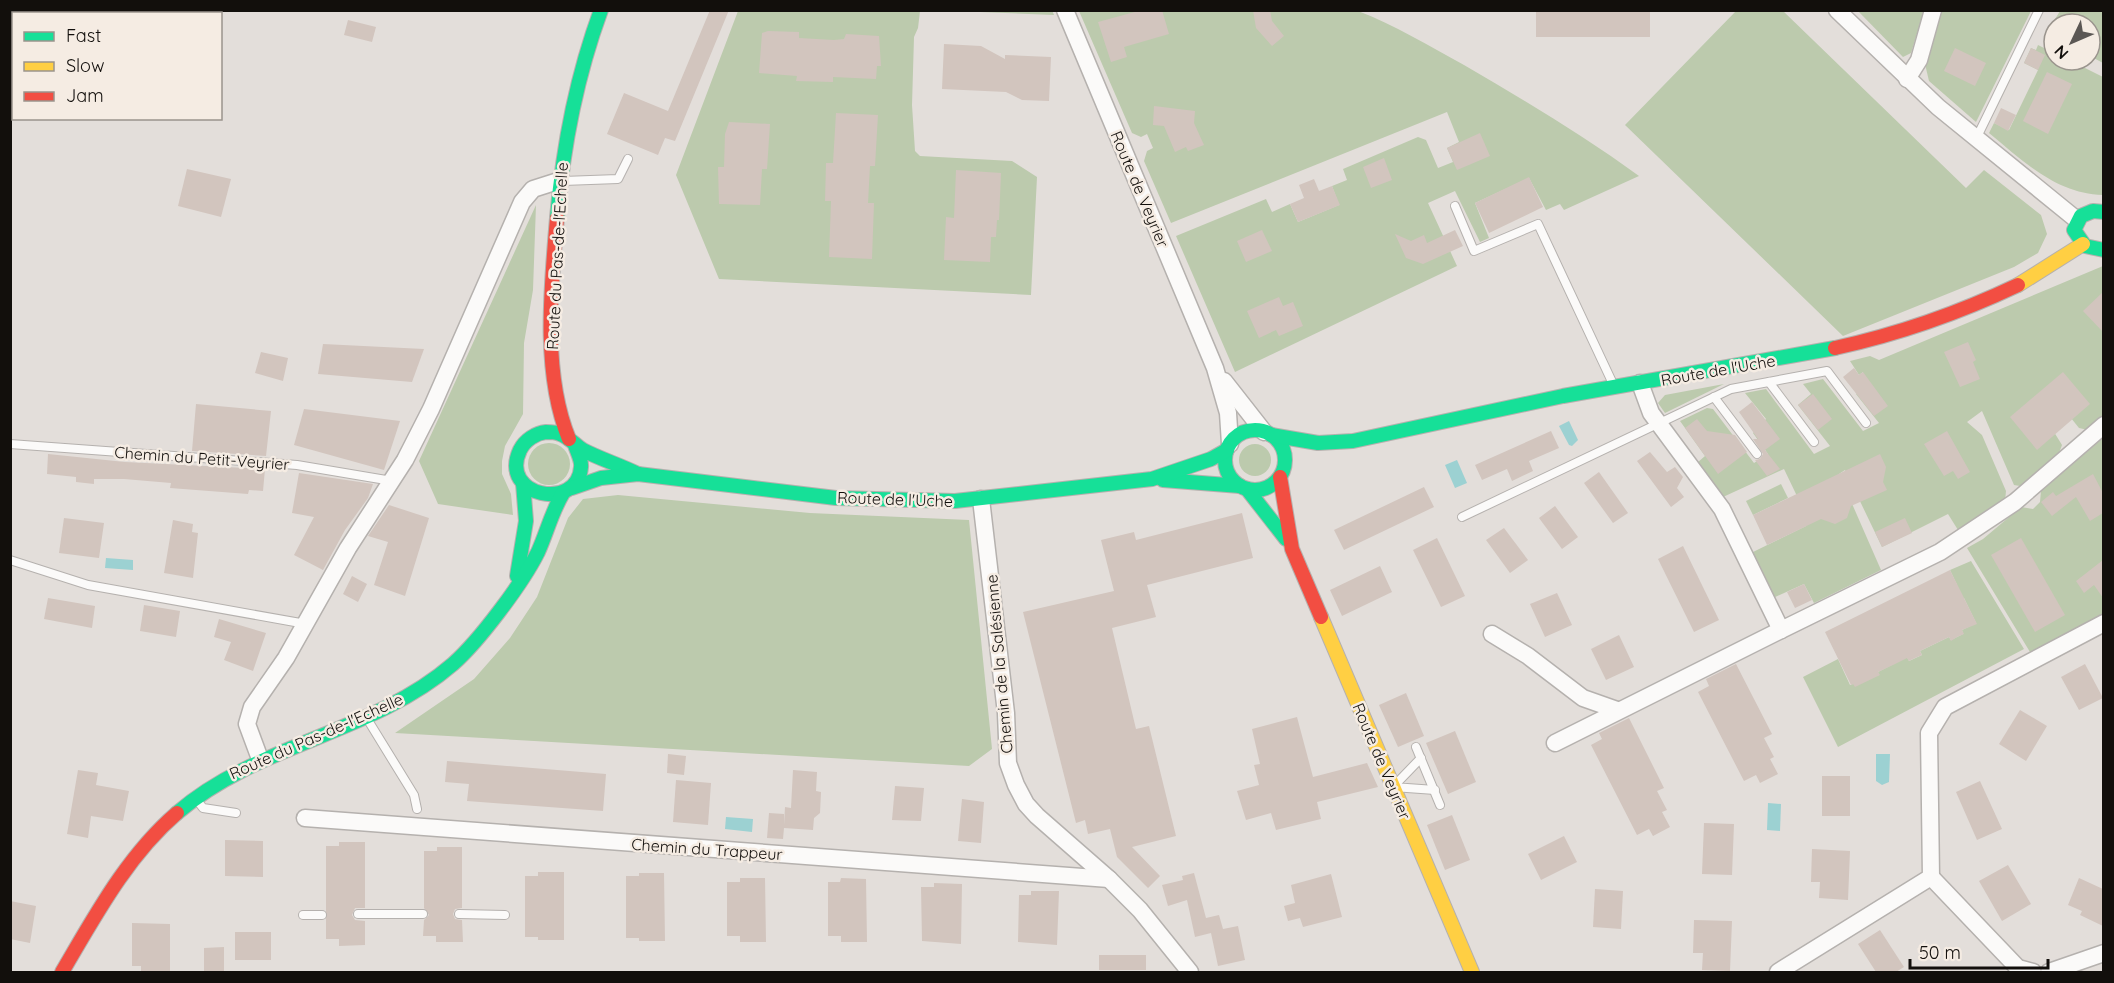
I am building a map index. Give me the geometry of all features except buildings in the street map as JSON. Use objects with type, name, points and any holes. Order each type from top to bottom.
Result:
[{"type":"street","name":"Route du Pas-de-l'Echelle","points":[[572,442],[560,419],[552,363],[558,181],[572,98],[601,10]]},
{"type":"street","name":"Route de Veyrier","points":[[1065,10],[1215,368],[1228,413],[1228,447]]},
{"type":"street","points":[[1837,10],[1907,79],[1976,139],[2077,220]]},
{"type":"street","points":[[1907,79],[1918,60],[1933,10]]},
{"type":"street","points":[[260,759],[249,735],[248,716],[307,624],[348,548],[393,481],[431,409],[522,202],[533,189],[558,181]]},
{"type":"street","points":[[2103,212],[2086,213],[2077,220],[2074,230],[2083,244],[2092,249],[2103,250]]},
{"type":"street","name":"Route de l'Uche","points":[[1268,433],[1302,441],[1335,443],[1615,387],[1842,348],[1904,332],[1987,300],[2046,270],[2083,244]]},
{"type":"street","name":"Route du Pas-de-l'Echelle","points":[[527,441],[540,413],[552,363]]},
{"type":"street","name":"Route de Veyrier","points":[[1215,368],[1242,407],[1268,433]]},
{"type":"street","points":[[1640,383],[1651,413],[1722,509],[1781,630]]},
{"type":"street","points":[[1555,743],[1617,710],[1940,552],[2015,502],[2103,425]]},
{"type":"street","points":[[552,432],[572,442],[582,462],[581,471],[567,490],[541,495],[523,483],[517,461],[527,441],[534,436],[552,432]]},
{"type":"street","points":[[1268,433],[1282,447],[1291,467],[1262,489],[1244,488],[1227,470],[1228,447],[1241,434],[1268,433]]},
{"type":"street","name":"Route de l'Uche","points":[[572,442],[638,474]]},
{"type":"street","name":"Route de l'Uche","points":[[1291,467],[1335,443]]},
{"type":"street","name":"Route de l'Uche","points":[[567,490],[601,478],[638,474],[866,500],[981,500],[1152,479],[1211,459],[1228,447]]},
{"type":"street","name":"Route de Veyrier","points":[[1291,467],[1292,549]]},
{"type":"street","name":"Route de l'Uche","points":[[1152,479],[1244,488]]},
{"type":"street","name":"Route du Pas-de-l'Echelle","points":[[513,590],[526,521],[523,483]]},
{"type":"street","name":"Route de Veyrier","points":[[1244,488],[1292,549],[1472,972]]},
{"type":"street","name":"Route du Pas-de-l'Echelle","points":[[62,972],[129,862],[160,827],[194,797],[217,781],[260,759],[366,716],[442,673],[484,631],[533,561],[554,508],[567,490]]},
{"type":"street","name":"Chemin de la Salésienne","points":[[981,500],[1006,713],[1008,763],[1016,785],[1031,810],[1053,833],[1109,879],[1140,910],[1191,972]]},
{"type":"street","points":[[2033,972],[2018,968],[1931,877],[1929,733],[1945,706],[2103,623]]},
{"type":"street","points":[[1492,634],[1528,656],[1583,698],[1617,710]]},
{"type":"street","name":"Chemin du Trappeur","points":[[305,818],[1109,879]]},
{"type":"street","points":[[1778,972],[1931,877]]},
{"type":"street","points":[[2049,972],[2103,953]]},
{"type":"lane","points":[[1976,139],[2039,10]]},
{"type":"lane","points":[[558,181],[618,178],[628,159]]},
{"type":"lane","points":[[1455,206],[1474,251],[1538,224],[1615,387]]},
{"type":"lane","points":[[1462,517],[1731,388],[1827,371],[1866,423]]},
{"type":"lane","points":[[1769,382],[1814,442]]},
{"type":"lane","points":[[1714,397],[1757,454]]},
{"type":"lane","name":"Chemin du Petit-Veyrier","points":[[10,444],[297,465],[393,481]]},
{"type":"lane","points":[[10,560],[88,585],[307,624]]},
{"type":"lane","points":[[366,716],[414,795],[417,810]]},
{"type":"lane","points":[[1416,747],[1440,805]]},
{"type":"lane","points":[[1393,787],[1421,758]]},
{"type":"lane","points":[[1393,787],[1435,790]]},
{"type":"lane","points":[[194,797],[203,808],[236,813]]},
{"type":"lane","points":[[358,914],[423,914]]},
{"type":"lane","points":[[459,914],[505,915]]},
{"type":"lane","points":[[303,915],[322,915]]},
{"type":"green space","points":[[955,10],[1052,10],[1054,15],[955,11]]},
{"type":"green space","points":[[738,11],[920,11],[918,28],[914,37],[912,105],[915,151],[920,156],[1012,161],[1037,177],[1031,295],[719,279],[676,175]]},
{"type":"green space","points":[[1079,11],[1358,11],[1399,29],[1464,65],[1575,132],[1639,176],[1564,210],[1560,204],[1546,210],[1529,178],[1475,203],[1489,238],[1480,242],[1455,191],[1428,203],[1457,266],[1235,372],[1176,236],[1266,199],[1272,212],[1290,204],[1298,222],[1339,205],[1332,186],[1347,180],[1343,169],[1418,137],[1426,140],[1438,168],[1453,162],[1447,148],[1459,142],[1447,112],[1171,223],[1144,161],[1147,151],[1153,148],[1147,134],[1141,137],[1132,133]]},
{"type":"green space","points":[[1736,11],[1783,11],[1966,188],[1984,170],[2041,215],[2047,234],[2038,253],[2014,267],[1843,336],[1625,125]]},
{"type":"green space","points":[[1858,11],[1924,11],[1911,53],[1903,57]]},
{"type":"green space","points":[[1942,11],[2031,11],[1976,122],[1929,81],[1925,64]]},
{"type":"green space","points":[[2103,11],[2103,63],[2102,12],[2059,12]]},
{"type":"green space","points":[[2038,45],[2042,47],[2042,72],[2093,72],[2103,77],[2103,195],[2086,193],[2056,183],[2028,165],[1989,133],[1994,123],[2009,130],[2038,70],[2024,63],[2031,48],[2036,50]]},
{"type":"green space","points":[[536,205],[533,290],[524,343],[523,414],[505,446],[502,461],[502,474],[511,494],[513,515],[438,504],[419,461]]},
{"type":"green space","points":[[2103,266],[2103,415],[2088,430],[2079,428],[2071,418],[2054,432],[2062,445],[2059,453],[2020,486],[2014,485],[1982,411],[1967,422],[1982,435],[2006,491],[2005,501],[1976,522],[1958,530],[1948,514],[1882,547],[1845,470],[1839,474],[1881,570],[1814,603],[1804,584],[1773,598],[1751,553],[1806,526],[1796,494],[1784,469],[1723,497],[1697,463],[1705,456],[1680,421],[1707,408],[1713,409],[1754,463],[1768,454],[1753,433],[1766,419],[1745,393],[1766,389],[1814,454],[1830,446],[1798,405],[1811,394],[1803,384],[1823,379],[1863,431],[1879,423],[1856,394],[1863,389],[1863,372],[1859,375],[1850,361],[1870,356],[1879,360]]},
{"type":"green space","points":[[1724,384],[1665,413],[1658,403],[1665,395]]},
{"type":"green space","points":[[2103,438],[2103,615],[2030,652],[1967,548],[1983,539],[2021,507],[2033,509],[2040,502],[2041,491]]},
{"type":"green space","points":[[549,443],[557,444],[564,449],[569,456],[569,472],[564,479],[557,484],[549,485],[541,484],[534,479],[529,472],[528,464],[529,456],[534,449],[541,444]]},
{"type":"green space","points":[[1255,444],[1266,449],[1271,460],[1266,471],[1255,476],[1244,471],[1239,460],[1244,449]]},
{"type":"green space","points":[[1781,484],[1788,498],[1753,515],[1746,501]]},
{"type":"green space","points":[[618,495],[810,513],[969,520],[992,749],[969,766],[395,733],[474,679],[510,638],[537,597],[568,518],[583,499]]},
{"type":"green space","points":[[1971,561],[2024,649],[1838,747],[1803,677],[1838,659],[1850,685],[1879,675],[1878,672],[1907,657],[1909,661],[1922,655],[1920,651],[1949,637],[1951,640],[1963,634],[1962,630],[1976,623],[1964,598],[1949,605],[1957,585],[1950,570]]},
{"type":"water","points":[[1569,421],[1578,440],[1572,446],[1569,445],[1559,426]]},
{"type":"water","points":[[1457,460],[1467,483],[1455,488],[1445,465]]},
{"type":"water","points":[[106,558],[133,560],[133,570],[105,568]]},
{"type":"water","points":[[1876,754],[1890,754],[1889,782],[1882,785],[1876,781]]},
{"type":"water","points":[[1768,803],[1781,804],[1780,831],[1767,830]]},
{"type":"water","points":[[726,817],[753,819],[752,832],[725,829]]},
{"type":"traffic: fast","points":[[557,218],[572,112],[584,61],[601,10]]},
{"type":"traffic: fast","points":[[2104,212],[2093,211],[2081,216],[2074,230],[2085,246],[2104,250]]},
{"type":"traffic: fast","points":[[1271,435],[1318,443],[1353,441],[1563,396],[1835,348]]},
{"type":"traffic: fast","points":[[1255,430],[1272,435],[1280,443],[1285,460],[1280,477],[1272,485],[1255,490],[1238,485],[1230,477],[1225,460],[1230,443],[1238,435],[1255,430]]},
{"type":"traffic: fast","points":[[575,445],[581,467],[577,481],[567,490],[555,494],[541,493],[529,488],[520,479],[516,466],[520,450],[531,438],[546,432],[563,435],[583,450],[638,474]]},
{"type":"traffic: fast","points":[[572,488],[601,478],[638,474],[836,498],[955,501],[1152,479],[1211,459],[1227,450]]},
{"type":"traffic: fast","points":[[1163,480],[1240,486]]},
{"type":"traffic: fast","points":[[517,576],[526,521],[523,483]]},
{"type":"traffic: fast","points":[[1247,489],[1286,539]]},
{"type":"traffic: fast","points":[[177,813],[209,789],[243,770],[387,707],[421,688],[453,664],[487,627],[522,580],[538,552],[563,493]]},
{"type":"traffic: slow","points":[[2018,285],[2083,244]]},
{"type":"traffic: slow","points":[[1321,617],[1472,972]]},
{"type":"traffic: jam","points":[[557,218],[551,301],[552,359],[560,413],[569,439]]},
{"type":"traffic: jam","points":[[1835,348],[1928,322],[2018,285]]},
{"type":"traffic: jam","points":[[1280,477],[1292,549],[1321,617]]},
{"type":"traffic: jam","points":[[62,972],[127,867],[177,813]]}]
